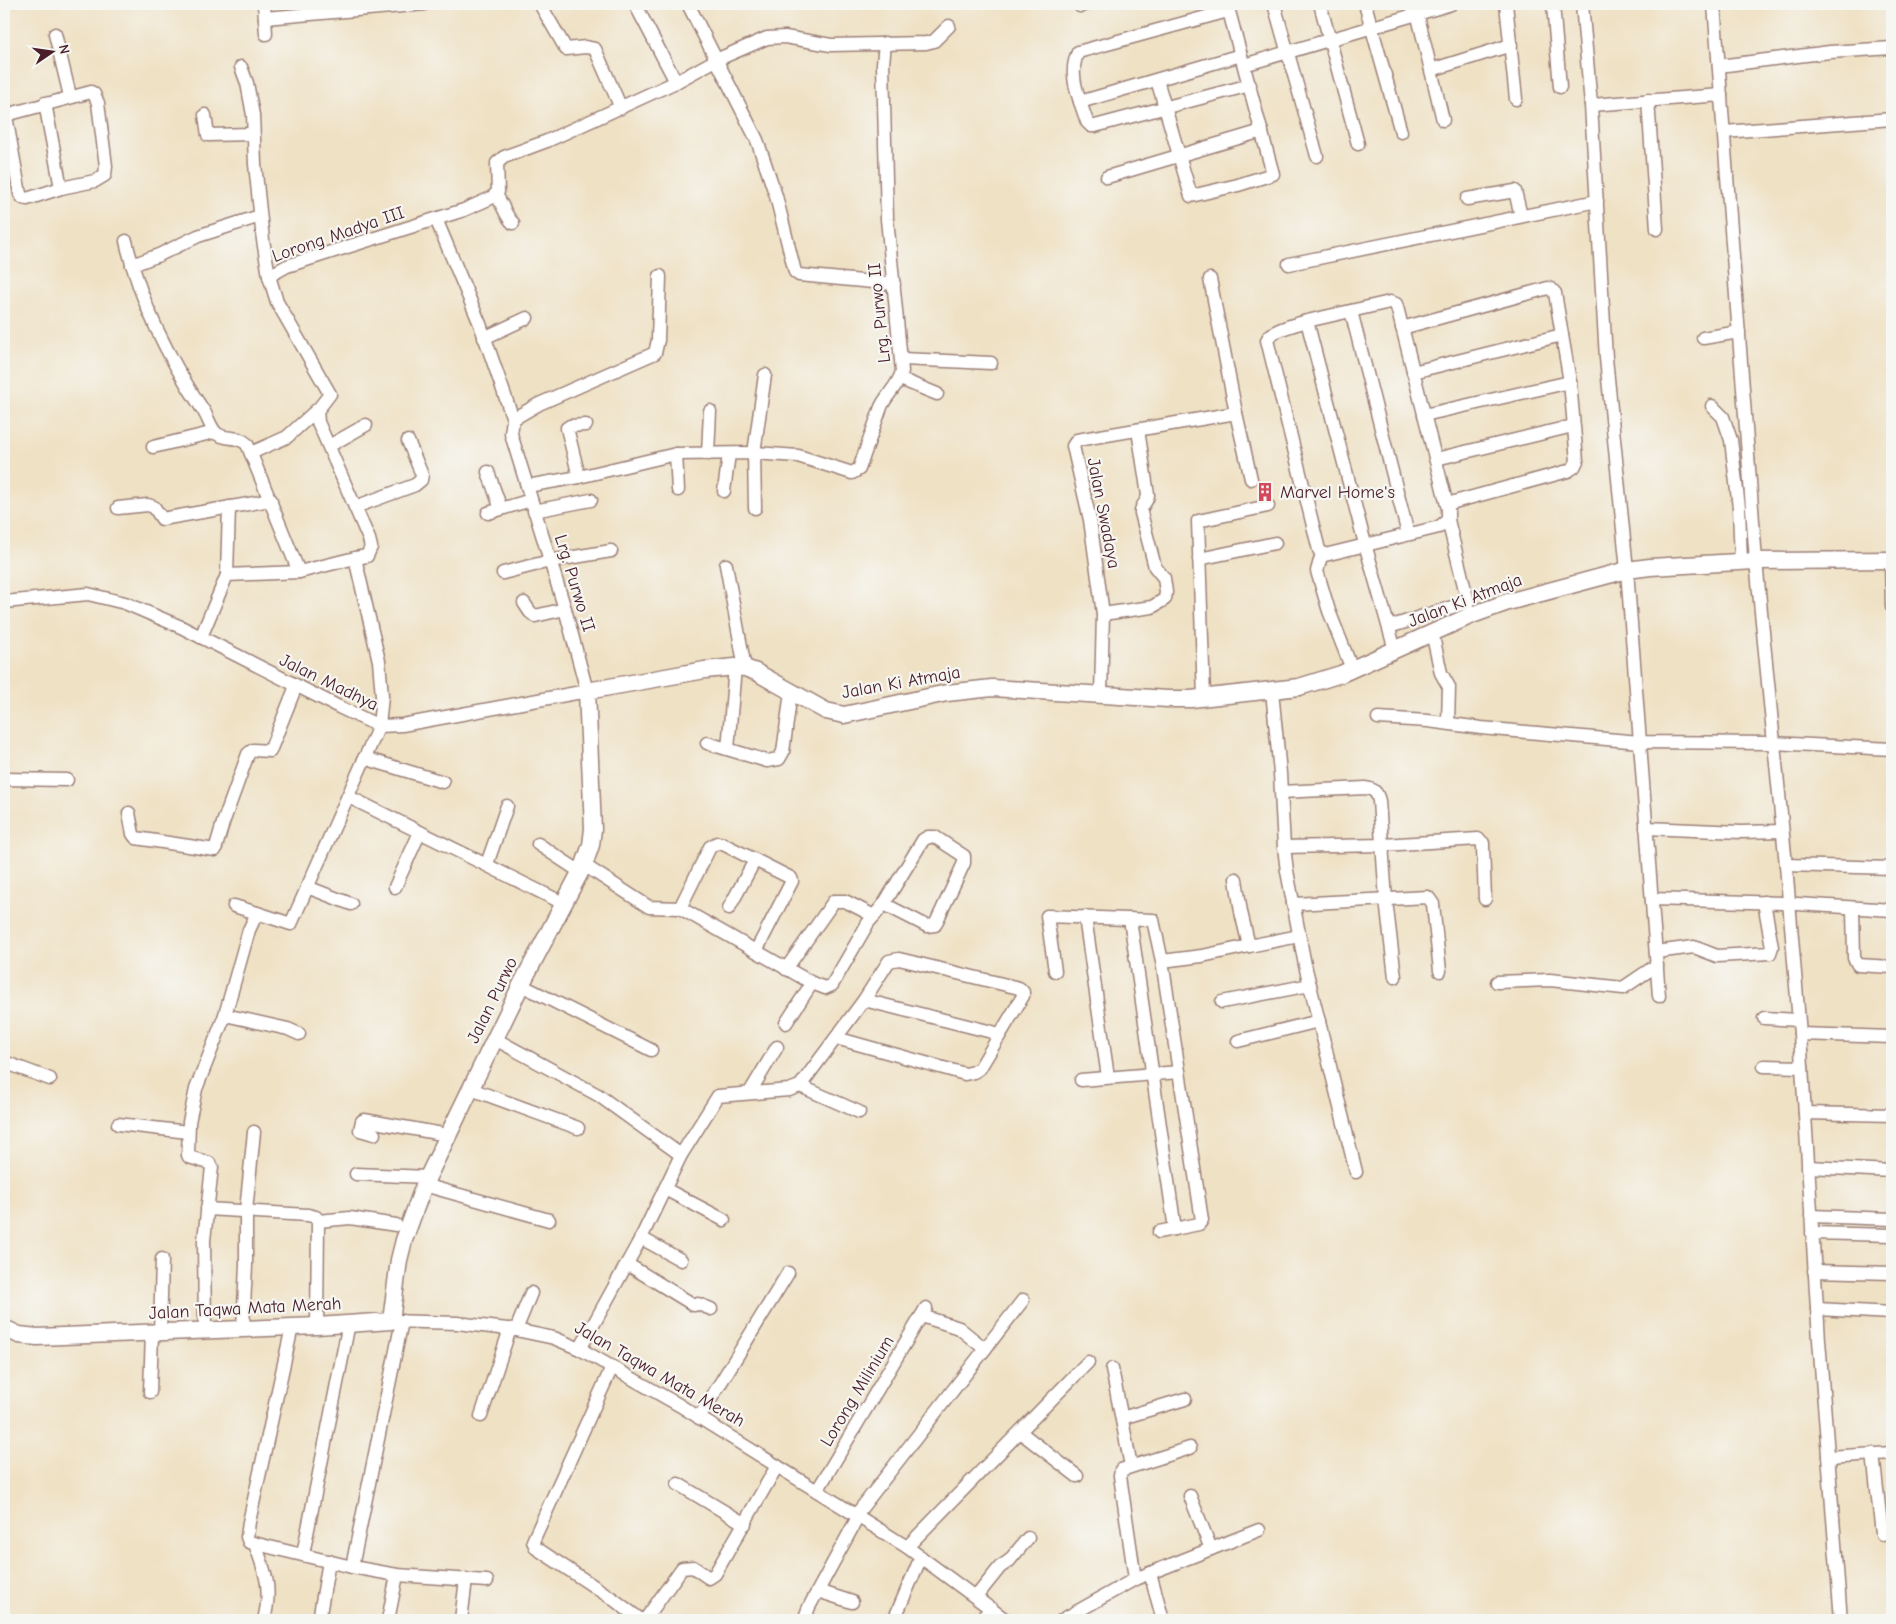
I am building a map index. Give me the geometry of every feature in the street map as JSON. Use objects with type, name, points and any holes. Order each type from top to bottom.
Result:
[{"type":"street","points":[[264,4],[266,34]]},
{"type":"street","points":[[265,18],[425,4]]},
{"type":"street","points":[[540,4],[566,49],[586,47],[595,49],[621,108]]},
{"type":"street","points":[[635,4],[676,82]]},
{"type":"street","points":[[688,4],[757,140],[767,164],[796,274],[894,284]]},
{"type":"street","points":[[1274,4],[1317,156]]},
{"type":"street","points":[[1320,4],[1358,144]]},
{"type":"street","points":[[1365,4],[1401,132]]},
{"type":"street","points":[[1080,102],[1157,80],[1243,60],[1288,52],[1371,27],[1416,8],[1451,4]]},
{"type":"street","points":[[1506,4],[1516,99]]},
{"type":"street","points":[[1553,4],[1560,88]]},
{"type":"street","points":[[1582,4],[1591,105],[1606,358],[1627,570],[1659,996]]},
{"type":"street","points":[[1656,952],[1694,947],[1717,956],[1770,953],[1776,903],[1786,865],[1767,744],[1749,561],[1731,334],[1724,132],[1712,96],[1719,66],[1714,4]]},
{"type":"street","points":[[1157,80],[1164,107],[1191,196],[1273,174],[1250,85],[1227,7],[1078,52],[1072,68],[1080,102],[1087,122],[1091,126],[1095,126],[1164,107],[1250,85]]},
{"type":"street","points":[[1416,8],[1443,120]]},
{"type":"street","points":[[514,223],[507,217],[503,205],[496,195],[498,192],[497,163],[504,157],[547,142],[676,82],[716,60],[768,38],[776,37],[831,45],[926,43],[934,41],[949,26]]},
{"type":"street","points":[[55,34],[70,96]]},
{"type":"street","name":"Lrg. Purwo II","points":[[527,486],[579,477],[676,454],[754,453],[798,456],[854,472],[858,469],[886,397],[900,379],[902,359],[887,219],[884,159],[883,64],[885,44]]},
{"type":"street","points":[[1431,70],[1511,45]]},
{"type":"street","points":[[1719,66],[1830,52],[1892,48]]},
{"type":"street","points":[[241,67],[247,83],[252,115],[260,216],[269,276]]},
{"type":"street","points":[[88,91],[94,94],[98,103],[106,166],[105,175],[95,181],[61,188],[27,199],[23,198],[20,194],[5,110],[45,103],[88,91]]},
{"type":"street","points":[[1591,105],[1712,96]]},
{"type":"street","points":[[1648,100],[1657,229]]},
{"type":"street","points":[[45,103],[61,188]]},
{"type":"street","points":[[205,115],[208,135],[253,134]]},
{"type":"street","points":[[1724,132],[1892,120]]},
{"type":"street","points":[[1107,177],[1262,131]]},
{"type":"street","points":[[1468,199],[1515,191],[1521,216]]},
{"type":"street","name":"Lorong Madya III","points":[[316,410],[330,394],[277,302],[269,276],[287,266],[464,210],[496,195]]},
{"type":"street","points":[[1289,264],[1597,201]]},
{"type":"street","points":[[132,265],[159,255],[198,236],[260,216]]},
{"type":"street","name":"Lrg. Purwo II","points":[[436,219],[484,338],[513,420],[510,434],[565,609],[587,691]]},
{"type":"street","points":[[126,241],[132,265],[150,314],[188,388],[205,413],[214,432]]},
{"type":"street","points":[[513,420],[538,404],[655,353],[658,340],[660,276]]},
{"type":"street","points":[[1210,279],[1251,479]]},
{"type":"street","points":[[1402,328],[1548,288],[1555,293],[1570,382],[1577,461],[1572,469],[1447,504]]},
{"type":"street","points":[[1389,627],[1468,602],[1448,520],[1447,504],[1396,304],[1390,302],[1307,321],[1269,335],[1267,340],[1319,550],[1322,553],[1328,554],[1439,527],[1448,520]]},
{"type":"street","points":[[1351,311],[1408,534]]},
{"type":"street","points":[[484,338],[527,318]]},
{"type":"street","points":[[1307,321],[1365,544],[1395,650]]},
{"type":"street","points":[[1702,338],[1731,334]]},
{"type":"street","points":[[1413,372],[1562,335]]},
{"type":"street","points":[[902,359],[990,363]]},
{"type":"street","points":[[755,508],[754,453],[765,375]]},
{"type":"street","points":[[900,379],[937,394]]},
{"type":"street","points":[[1424,415],[1570,382]]},
{"type":"street","points":[[1712,406],[1726,423],[1731,440],[1739,508],[1749,561]]},
{"type":"street","points":[[251,453],[287,437],[316,410]]},
{"type":"street","points":[[227,575],[299,572],[366,556],[371,547],[369,538],[318,422],[316,410]]},
{"type":"street","points":[[708,454],[710,411]]},
{"type":"street","name":"Jalan Swadaya","points":[[1101,695],[1103,614],[1090,520],[1073,446],[1077,440],[1236,413]]},
{"type":"street","points":[[329,446],[366,425]]},
{"type":"street","points":[[579,477],[567,428],[570,426],[586,425]]},
{"type":"street","points":[[1436,459],[1573,426]]},
{"type":"street","points":[[1103,614],[1152,607],[1162,602],[1166,595],[1164,578],[1155,567],[1141,513],[1141,508],[1148,499],[1148,495],[1138,430]]},
{"type":"street","points":[[153,447],[214,432],[225,437],[240,438],[247,444],[251,453],[299,572]]},
{"type":"street","points":[[355,507],[415,485],[421,480],[422,475],[408,441]]},
{"type":"street","points":[[676,454],[678,490]]},
{"type":"street","points":[[724,491],[729,454]]},
{"type":"street","points":[[488,472],[501,509]]},
{"type":"street","points":[[118,508],[148,505],[154,507],[162,519],[271,500]]},
{"type":"street","points":[[488,513],[501,509],[591,500]]},
{"type":"street","points":[[1204,698],[1198,521],[1268,506]]},
{"type":"street","points":[[201,637],[227,575],[229,507]]},
{"type":"street","points":[[1199,560],[1275,543]]},
{"type":"street","points":[[503,573],[550,561],[611,551]]},
{"type":"street","points":[[1322,553],[1317,571],[1329,611],[1352,669]]},
{"type":"street","points":[[234,906],[292,924],[379,726],[382,696],[379,661],[355,558]]},
{"type":"street","points":[[1891,560],[1892,606]]},
{"type":"street","name":"Jalan Ki Atmaja","points":[[740,668],[756,672],[826,711],[844,714],[947,693],[992,688],[1168,699],[1204,698],[1299,687],[1322,681],[1432,632],[1508,602],[1627,570],[1749,561],[1891,560]]},
{"type":"street","points":[[726,565],[740,668],[728,749]]},
{"type":"street","name":"Jalan Madhya","points":[[4,602],[93,596],[124,602],[201,637],[379,726],[402,725],[587,691]]},
{"type":"street","points":[[524,603],[535,616],[565,609]]},
{"type":"street","points":[[1432,632],[1441,673],[1449,687],[1448,723]]},
{"type":"street","points":[[587,691],[682,673],[740,668]]},
{"type":"street","points":[[129,813],[133,834],[136,838],[215,850],[248,754],[253,750],[270,751],[296,686]]},
{"type":"street","points":[[1272,690],[1284,848],[1293,904],[1310,985],[1356,1172]]},
{"type":"street","name":"Jalan Purwo","points":[[396,1321],[399,1260],[404,1240],[426,1181],[521,985],[582,868],[591,845],[593,829],[587,691]]},
{"type":"street","points":[[707,743],[767,761],[779,759],[783,752],[791,692]]},
{"type":"street","points":[[1378,718],[1640,742],[1767,744],[1892,749]]},
{"type":"street","points":[[364,758],[443,782]]},
{"type":"street","points":[[4,779],[67,780]]},
{"type":"street","points":[[1281,792],[1364,788],[1374,790],[1378,796],[1386,900],[1396,977]]},
{"type":"street","points":[[349,797],[563,903]]},
{"type":"street","points":[[487,864],[507,806]]},
{"type":"street","points":[[1646,828],[1780,831]]},
{"type":"street","points":[[395,888],[420,832]]},
{"type":"street","points":[[538,844],[648,907],[680,908],[812,984],[825,988],[832,985],[874,916],[884,904],[926,838],[935,837],[964,856],[964,863],[934,925],[927,926],[884,904]]},
{"type":"street","points":[[1284,848],[1383,845],[1478,838],[1483,843],[1485,899]]},
{"type":"street","points":[[680,908],[712,845],[719,842],[792,880],[787,894],[756,951]]},
{"type":"street","points":[[729,908],[755,860]]},
{"type":"street","points":[[1786,865],[1892,868]]},
{"type":"street","points":[[1236,880],[1249,946]]},
{"type":"street","points":[[308,887],[351,904]]},
{"type":"street","points":[[1293,904],[1386,900],[1424,896],[1430,898],[1432,901],[1440,971]]},
{"type":"street","points":[[1652,899],[1776,903],[1892,910]]},
{"type":"street","points":[[786,969],[834,901],[845,901],[874,916]]},
{"type":"street","points":[[1776,903],[1795,1020],[1800,1034],[1799,1067],[1804,1113],[1814,1271],[1841,1620]]},
{"type":"street","points":[[1853,908],[1854,958],[1858,965],[1892,967]]},
{"type":"street","points":[[204,1330],[204,1240],[212,1167],[209,1163],[189,1158],[188,1132],[196,1089],[225,1015],[249,930],[257,913]]},
{"type":"street","points":[[1055,971],[1047,916],[1153,920],[1162,961],[1202,1220],[1199,1224],[1159,1232]]},
{"type":"street","points":[[1085,917],[1108,1077]]},
{"type":"street","points":[[1130,919],[1175,1229]]},
{"type":"street","points":[[1162,961],[1202,956],[1299,936]]},
{"type":"street","points":[[580,1348],[641,1238],[681,1155],[716,1098],[722,1095],[789,1090],[800,1086],[864,1000],[889,961],[896,958],[1019,988],[1023,992],[1023,996],[980,1068],[974,1072],[965,1074],[836,1038]]},
{"type":"street","points":[[1497,982],[1550,980],[1623,988],[1657,965]]},
{"type":"street","points":[[786,1023],[812,984]]},
{"type":"street","points":[[521,985],[650,1050]]},
{"type":"street","points":[[1222,1002],[1310,985]]},
{"type":"street","points":[[864,1000],[1000,1034]]},
{"type":"street","points":[[225,1015],[288,1029],[299,1034]]},
{"type":"street","points":[[1768,1019],[1795,1020]]},
{"type":"street","points":[[1238,1041],[1319,1021]]},
{"type":"street","points":[[1800,1034],[1892,1037]]},
{"type":"street","points":[[495,1039],[598,1095],[681,1155]]},
{"type":"street","points":[[750,1092],[777,1047]]},
{"type":"street","points":[[4,1062],[50,1079]]},
{"type":"street","points":[[1769,1066],[1799,1067]]},
{"type":"street","points":[[1080,1080],[1179,1072]]},
{"type":"street","points":[[800,1086],[859,1112]]},
{"type":"street","points":[[471,1089],[578,1128]]},
{"type":"street","points":[[1804,1113],[1892,1116]]},
{"type":"street","points":[[374,1134],[360,1130],[362,1121],[448,1135]]},
{"type":"street","points":[[118,1124],[188,1132]]},
{"type":"street","points":[[243,1328],[246,1211],[254,1132]]},
{"type":"street","points":[[1808,1167],[1892,1171]]},
{"type":"street","points":[[356,1174],[426,1181],[549,1220]]},
{"type":"street","points":[[665,1189],[724,1220]]},
{"type":"street","points":[[208,1209],[308,1215],[316,1218],[318,1221],[350,1218],[396,1225]]},
{"type":"street","points":[[1811,1216],[1892,1219]]},
{"type":"street","points":[[317,1326],[318,1221]]},
{"type":"street","points":[[1812,1233],[1892,1235]]},
{"type":"street","points":[[641,1238],[681,1260]]},
{"type":"street","points":[[150,1392],[162,1259]]},
{"type":"street","points":[[627,1264],[694,1305],[698,1304],[711,1309]]},
{"type":"street","points":[[1814,1271],[1892,1273]]},
{"type":"street","points":[[699,1418],[788,1273]]},
{"type":"street","points":[[481,1416],[513,1330],[531,1293]]},
{"type":"street","points":[[804,1620],[857,1516],[1023,1300]]},
{"type":"street","points":[[1817,1309],[1892,1313]]},
{"type":"street","name":"Lorong Milinium","points":[[817,1491],[924,1312],[959,1328],[986,1349]]},
{"type":"street","points":[[352,1567],[396,1321]]},
{"type":"street","name":"Jalan Taqwa Mata Merah","points":[[4,1328],[19,1335],[37,1337],[396,1321],[456,1323],[513,1330],[554,1338],[580,1348],[699,1418],[907,1547],[1006,1620]]},
{"type":"street","points":[[304,1554],[349,1323]]},
{"type":"street","points":[[292,1327],[246,1537],[249,1542],[352,1567],[397,1575],[486,1581]]},
{"type":"street","points":[[907,1547],[1088,1362]]},
{"type":"street","points":[[612,1367],[533,1541],[536,1548],[641,1620]]},
{"type":"street","points":[[1112,1369],[1131,1466]]},
{"type":"street","points":[[1122,1418],[1185,1399]]},
{"type":"street","points":[[1020,1432],[1077,1476]]},
{"type":"street","points":[[1135,1579],[1120,1476],[1121,1470],[1190,1448]]},
{"type":"street","points":[[1828,1457],[1892,1453]]},
{"type":"street","points":[[1873,1454],[1882,1534]]},
{"type":"street","points":[[645,1620],[682,1568],[693,1567],[709,1578],[712,1577],[745,1524],[777,1466]]},
{"type":"street","points":[[678,1484],[745,1524]]},
{"type":"street","points":[[1190,1496],[1211,1549]]},
{"type":"street","points":[[1062,1620],[1077,1616],[1135,1579],[1259,1530]]},
{"type":"street","points":[[976,1597],[1000,1567],[1009,1561],[1028,1538]]},
{"type":"street","points":[[255,1544],[267,1579],[268,1600],[264,1620]]},
{"type":"street","points":[[894,1620],[921,1557]]},
{"type":"street","points":[[319,1620],[330,1561]]},
{"type":"street","points":[[1150,1573],[1163,1620]]},
{"type":"street","points":[[388,1620],[397,1575]]},
{"type":"street","points":[[461,1620],[466,1579]]},
{"type":"street","points":[[818,1591],[852,1602]]},
{"type":"street","points":[[980,1620],[992,1609]]},
{"type":"place","name":"Marvel Home's","points":[[1265,492]]}]
